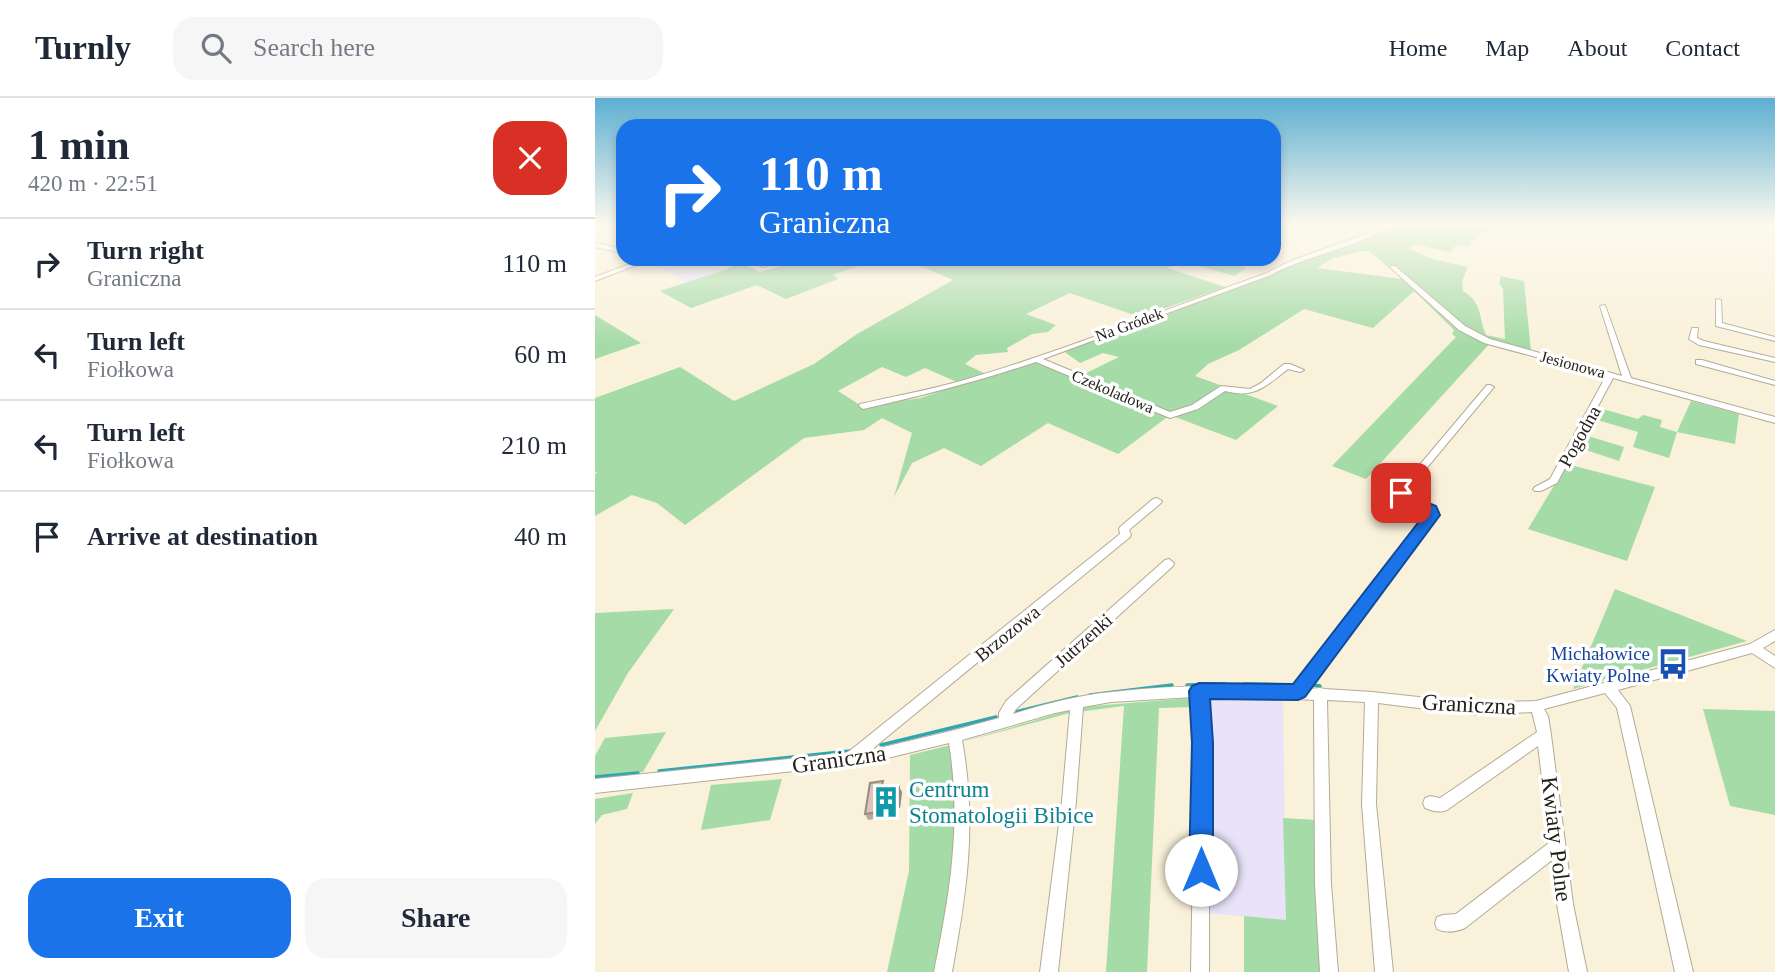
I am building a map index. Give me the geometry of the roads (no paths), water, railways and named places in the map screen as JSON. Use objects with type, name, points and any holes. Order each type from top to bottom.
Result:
[{"type":"street","name":"Na Gródek","points":[[863,407],[950,388],[1269,274],[1287,265]]},
{"type":"street","points":[[595,279],[630,266]]},
{"type":"street","name":"Jesionowa","points":[[1393,267],[1462,328],[1487,341],[1775,420]]},
{"type":"street","points":[[1718,300],[1719,324],[1775,339]]},
{"type":"street","points":[[1603,306],[1627,379]]},
{"type":"street","points":[[1695,330],[1693,340],[1775,360]]},
{"type":"street","name":"Czekoladowa","points":[[1036,359],[1170,415],[1195,407],[1224,388],[1243,395],[1253,391],[1287,366],[1300,370]]},
{"type":"street","points":[[1699,362],[1775,383]]},
{"type":"street","name":"Pogodna","points":[[1538,489],[1554,481],[1611,375]]},
{"type":"street","points":[[1298,692],[1432,515],[1431,509],[1402,498],[1401,493],[1490,387]]},
{"type":"street","name":"Brzozowa","points":[[848,760],[1126,535],[1124,529],[1157,501]]},
{"type":"street","name":"Jutrzenki","points":[[1005,722],[1011,705],[1169,563]]},
{"type":"street","name":"Graniczna","points":[[595,786],[848,760],[1111,697],[1199,691],[1298,692],[1372,696],[1475,709],[1536,706],[1754,648],[1775,635]]},
{"type":"street","points":[[1754,648],[1775,663]]},
{"type":"street","points":[[1608,687],[1623,705],[1683,972]]},
{"type":"street","points":[[1199,691],[1202,743],[1200,972]]},
{"type":"street","points":[[1320,693],[1323,884],[1329,972]]},
{"type":"street","points":[[1372,696],[1369,804],[1384,972]]},
{"type":"street","points":[[1049,972],[1069,801],[1077,703]]},
{"type":"street","name":"Kwiaty Polne","points":[[1536,706],[1541,716],[1565,904],[1579,972]]},
{"type":"street","points":[[1430,803],[1442,806],[1544,735]]},
{"type":"street","points":[[943,972],[961,874],[964,815],[955,736]]},
{"type":"street","points":[[1443,923],[1459,922],[1558,845]]},
{"type":"waterway","points":[[1187,685],[1225,684]]},
{"type":"waterway","points":[[1244,684],[1297,685]]},
{"type":"waterway","points":[[1090,695],[1172,685]]},
{"type":"waterway","points":[[1314,685],[1320,686]]},
{"type":"waterway","points":[[1015,712],[1077,697]]},
{"type":"waterway","points":[[881,745],[996,717]]},
{"type":"waterway","points":[[659,771],[850,751]]},
{"type":"waterway","points":[[595,777],[638,773]]},
{"type":"place","name":"Michałowice Kwiaty Polne","points":[[1673,664]]},
{"type":"place","name":"Centrum Stomatologii Bibice","points":[[886,802]]}]
